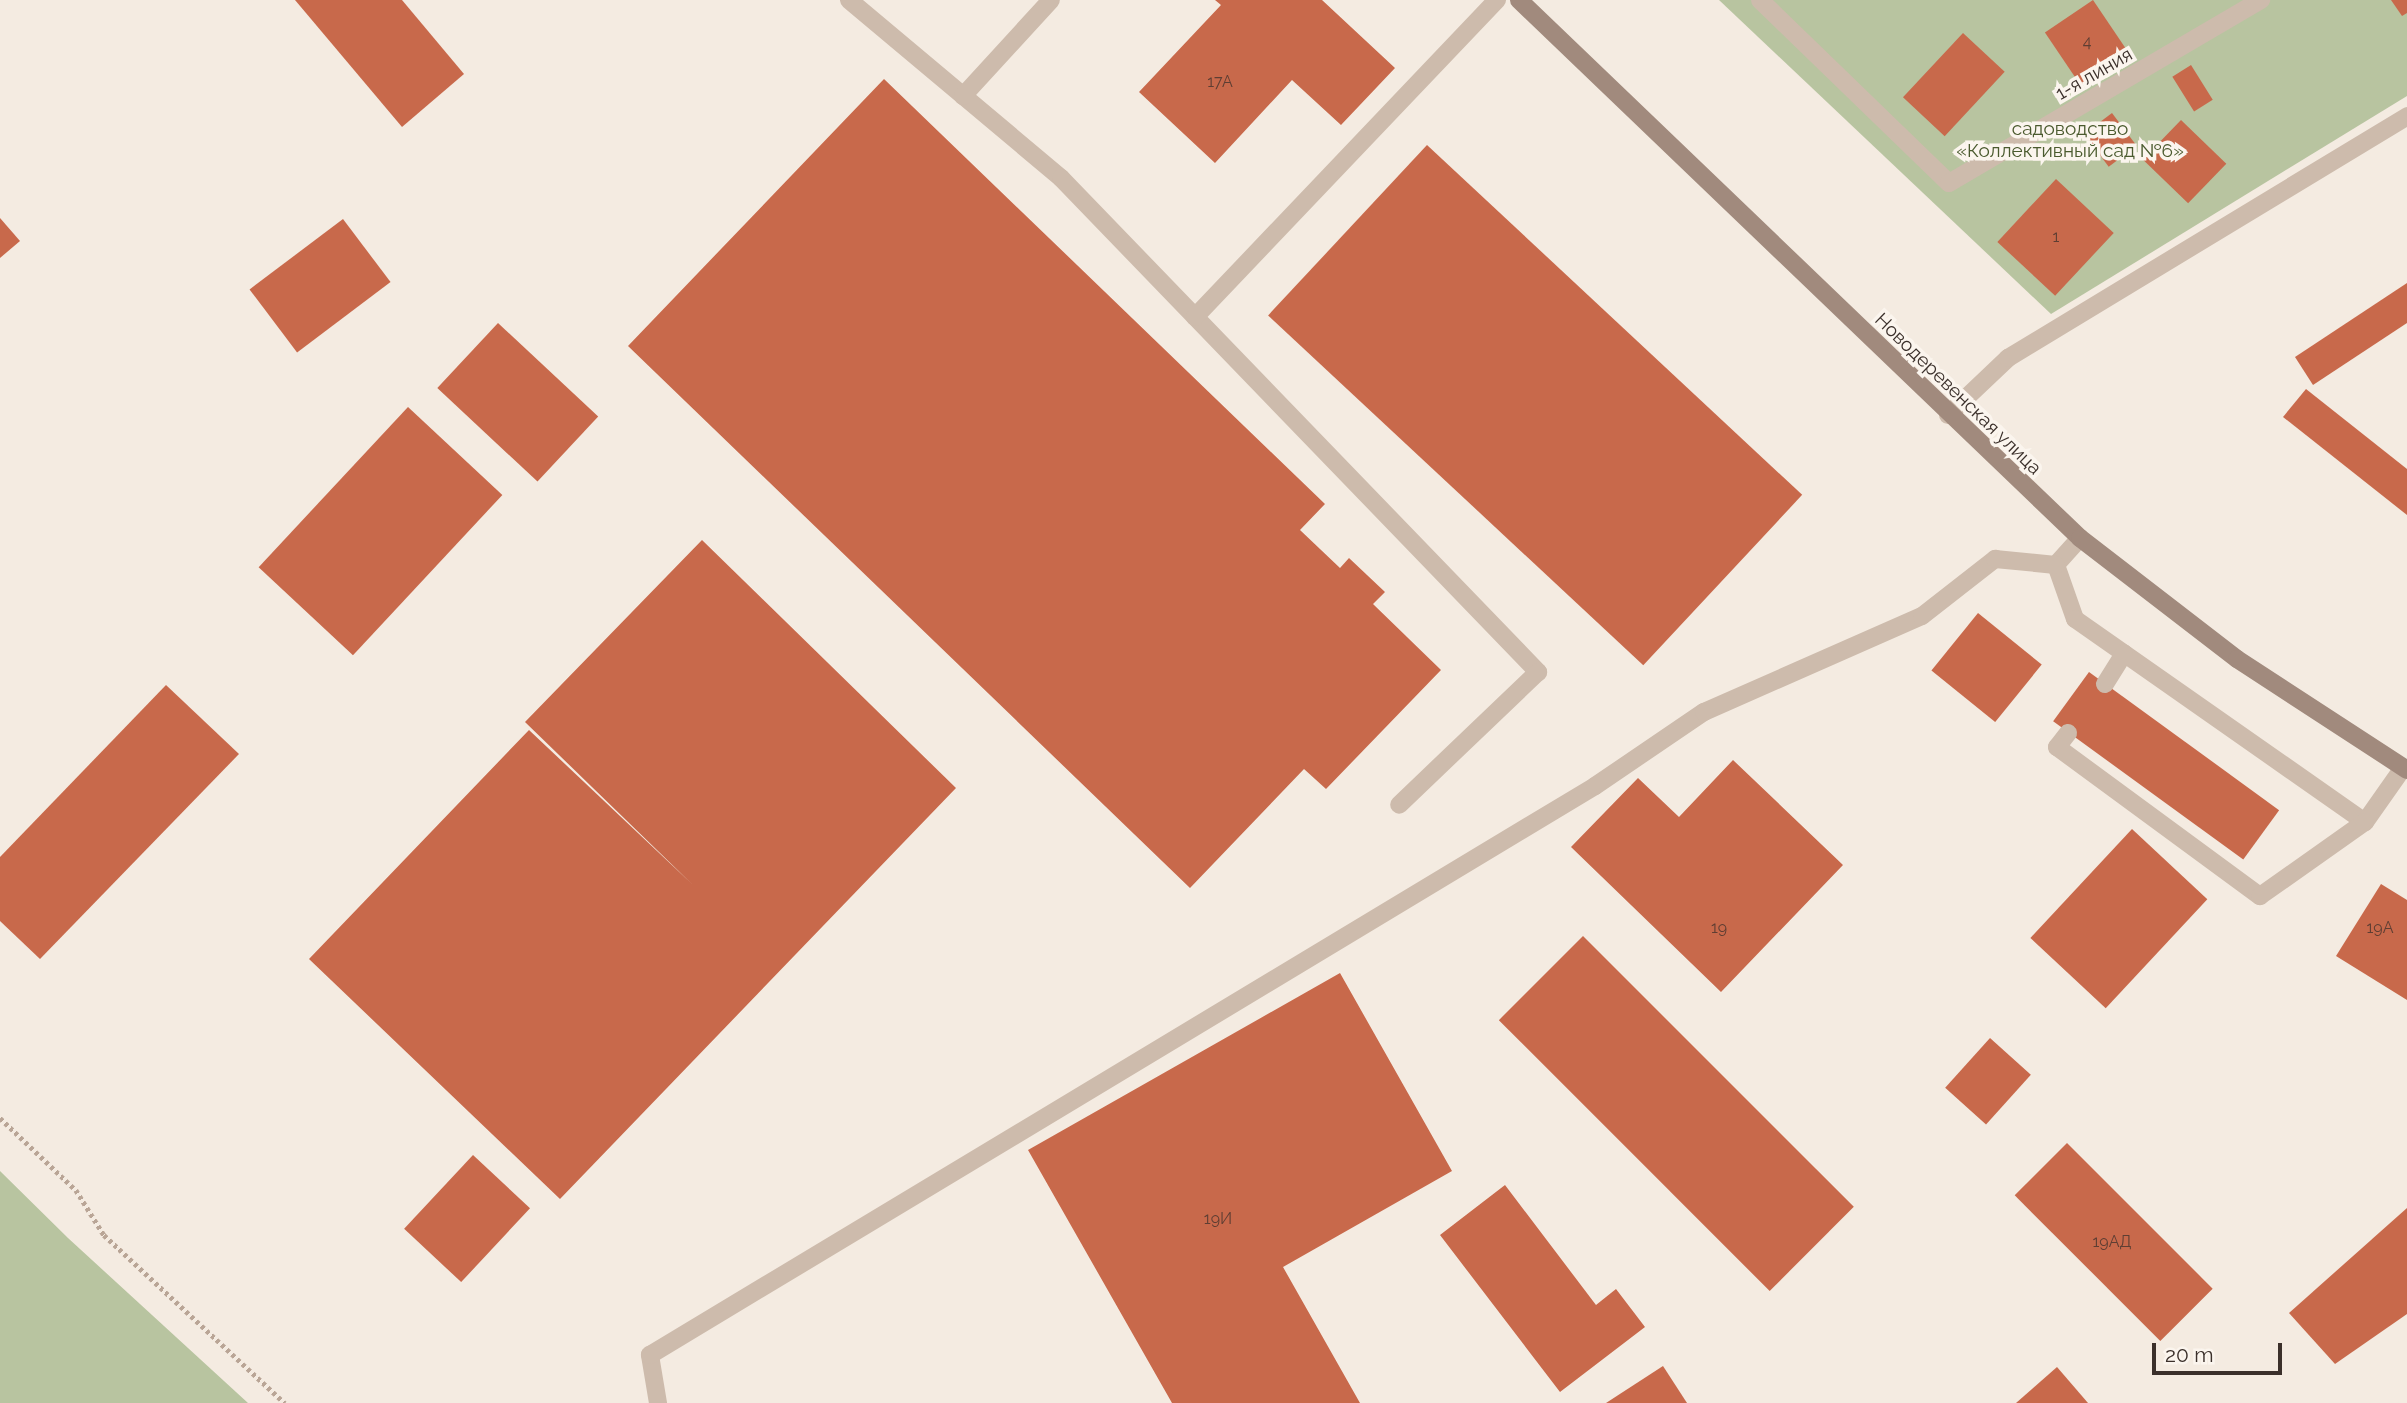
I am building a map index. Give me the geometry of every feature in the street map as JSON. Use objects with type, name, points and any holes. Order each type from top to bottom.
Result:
[{"type":"main road","name":"Новодеревенская улица","points":[[1519,0],[1948,415],[2080,538],[2226,652],[2405,769]]},
{"type":"lane","points":[[849,0],[1060,178],[1538,672],[1399,805]]},
{"type":"lane","points":[[963,96],[1051,0]]},
{"type":"lane","points":[[1195,317],[1497,0]]},
{"type":"lane","name":"1-я линия","points":[[1760,0],[1949,184],[2261,0]]},
{"type":"lane","points":[[1948,415],[2008,358],[2407,116]]},
{"type":"lane","points":[[2056,565],[2080,538]]},
{"type":"lane","points":[[658,1403],[650,1355],[1595,786],[1704,712],[1922,616],[1995,559],[2056,565]]},
{"type":"lane","points":[[2056,565],[2075,619],[2365,822]]},
{"type":"lane","points":[[2105,684],[2124,653]]},
{"type":"lane","points":[[2068,733],[2057,747],[2260,896],[2365,822],[2405,769]]},
{"type":"path","points":[[0,1118],[76,1190],[104,1234],[285,1403]]},
{"type":"green space","name":"садоводство «Коллективный сад №6»","points":[[1719,0],[2407,0],[2407,96],[2051,314]]},
{"type":"green space","points":[[0,1171],[68,1238],[248,1403],[0,1403]]},
{"type":"building","points":[[295,0],[402,0],[464,74],[402,127]]},
{"type":"building","points":[[1215,0],[1322,0],[1395,68],[1341,125],[1292,80],[1215,163],[1139,92],[1221,5]]},
{"type":"building","points":[[2093,0],[2129,53],[2081,85],[2045,32]]},
{"type":"building","points":[[2391,0],[2407,0],[2407,13],[2402,16]]},
{"type":"building","points":[[1963,33],[2005,72],[1945,136],[1903,97]]},
{"type":"building","points":[[2191,65],[2213,100],[2194,111],[2172,77]]},
{"type":"building","points":[[884,79],[1325,504],[1300,530],[1340,568],[1349,558],[1385,592],[1373,604],[1441,670],[1326,789],[1304,769],[1190,888],[628,346]]},
{"type":"building","points":[[2112,113],[2137,146],[2109,167],[2084,134]]},
{"type":"building","points":[[2181,120],[2226,164],[2188,203],[2143,160]]},
{"type":"building","points":[[1427,145],[1802,495],[1643,665],[1268,315]]},
{"type":"building","points":[[2056,179],[2114,233],[2055,296],[1997,242]]},
{"type":"building","points":[[0,218],[20,241],[0,258]]},
{"type":"building","points":[[343,219],[391,282],[297,353],[250,289]]},
{"type":"building","points":[[2407,283],[2407,323],[2313,385],[2295,357]]},
{"type":"building","points":[[498,323],[598,416],[537,482],[437,388]]},
{"type":"building","points":[[2306,389],[2407,469],[2407,515],[2283,417]]},
{"type":"building","points":[[408,407],[502,495],[353,655],[259,567]]},
{"type":"building","points":[[702,540],[956,788],[560,1199],[309,959],[529,730],[693,885],[525,722]]},
{"type":"building","points":[[1978,613],[2042,665],[1995,722],[1931,671]]},
{"type":"building","points":[[2089,672],[2279,810],[2243,859],[2053,721]]},
{"type":"building","points":[[166,685],[239,754],[40,959],[0,921],[0,857]]},
{"type":"building","points":[[1733,760],[1843,865],[1721,992],[1571,847],[1638,778],[1679,817]]},
{"type":"building","points":[[2132,829],[2207,899],[2106,1008],[2030,938]]},
{"type":"building","points":[[2381,884],[2407,900],[2407,1000],[2336,956]]},
{"type":"building","points":[[1583,936],[1854,1207],[1770,1291],[1499,1020]]},
{"type":"building","points":[[1340,973],[1452,1171],[1283,1267],[1360,1403],[1172,1403],[1028,1150]]},
{"type":"building","points":[[1990,1038],[2031,1075],[1986,1125],[1945,1088]]},
{"type":"building","points":[[2067,1143],[2213,1289],[2160,1341],[2015,1195]]},
{"type":"building","points":[[473,1155],[530,1208],[461,1282],[404,1229]]},
{"type":"building","points":[[1505,1185],[1596,1305],[1616,1289],[1645,1327],[1560,1392],[1440,1235]]},
{"type":"building","points":[[2407,1208],[2407,1314],[2335,1364],[2289,1313]]},
{"type":"building","points":[[1663,1366],[1687,1403],[1606,1403]]},
{"type":"building","points":[[2057,1367],[2088,1403],[2016,1403]]}]
